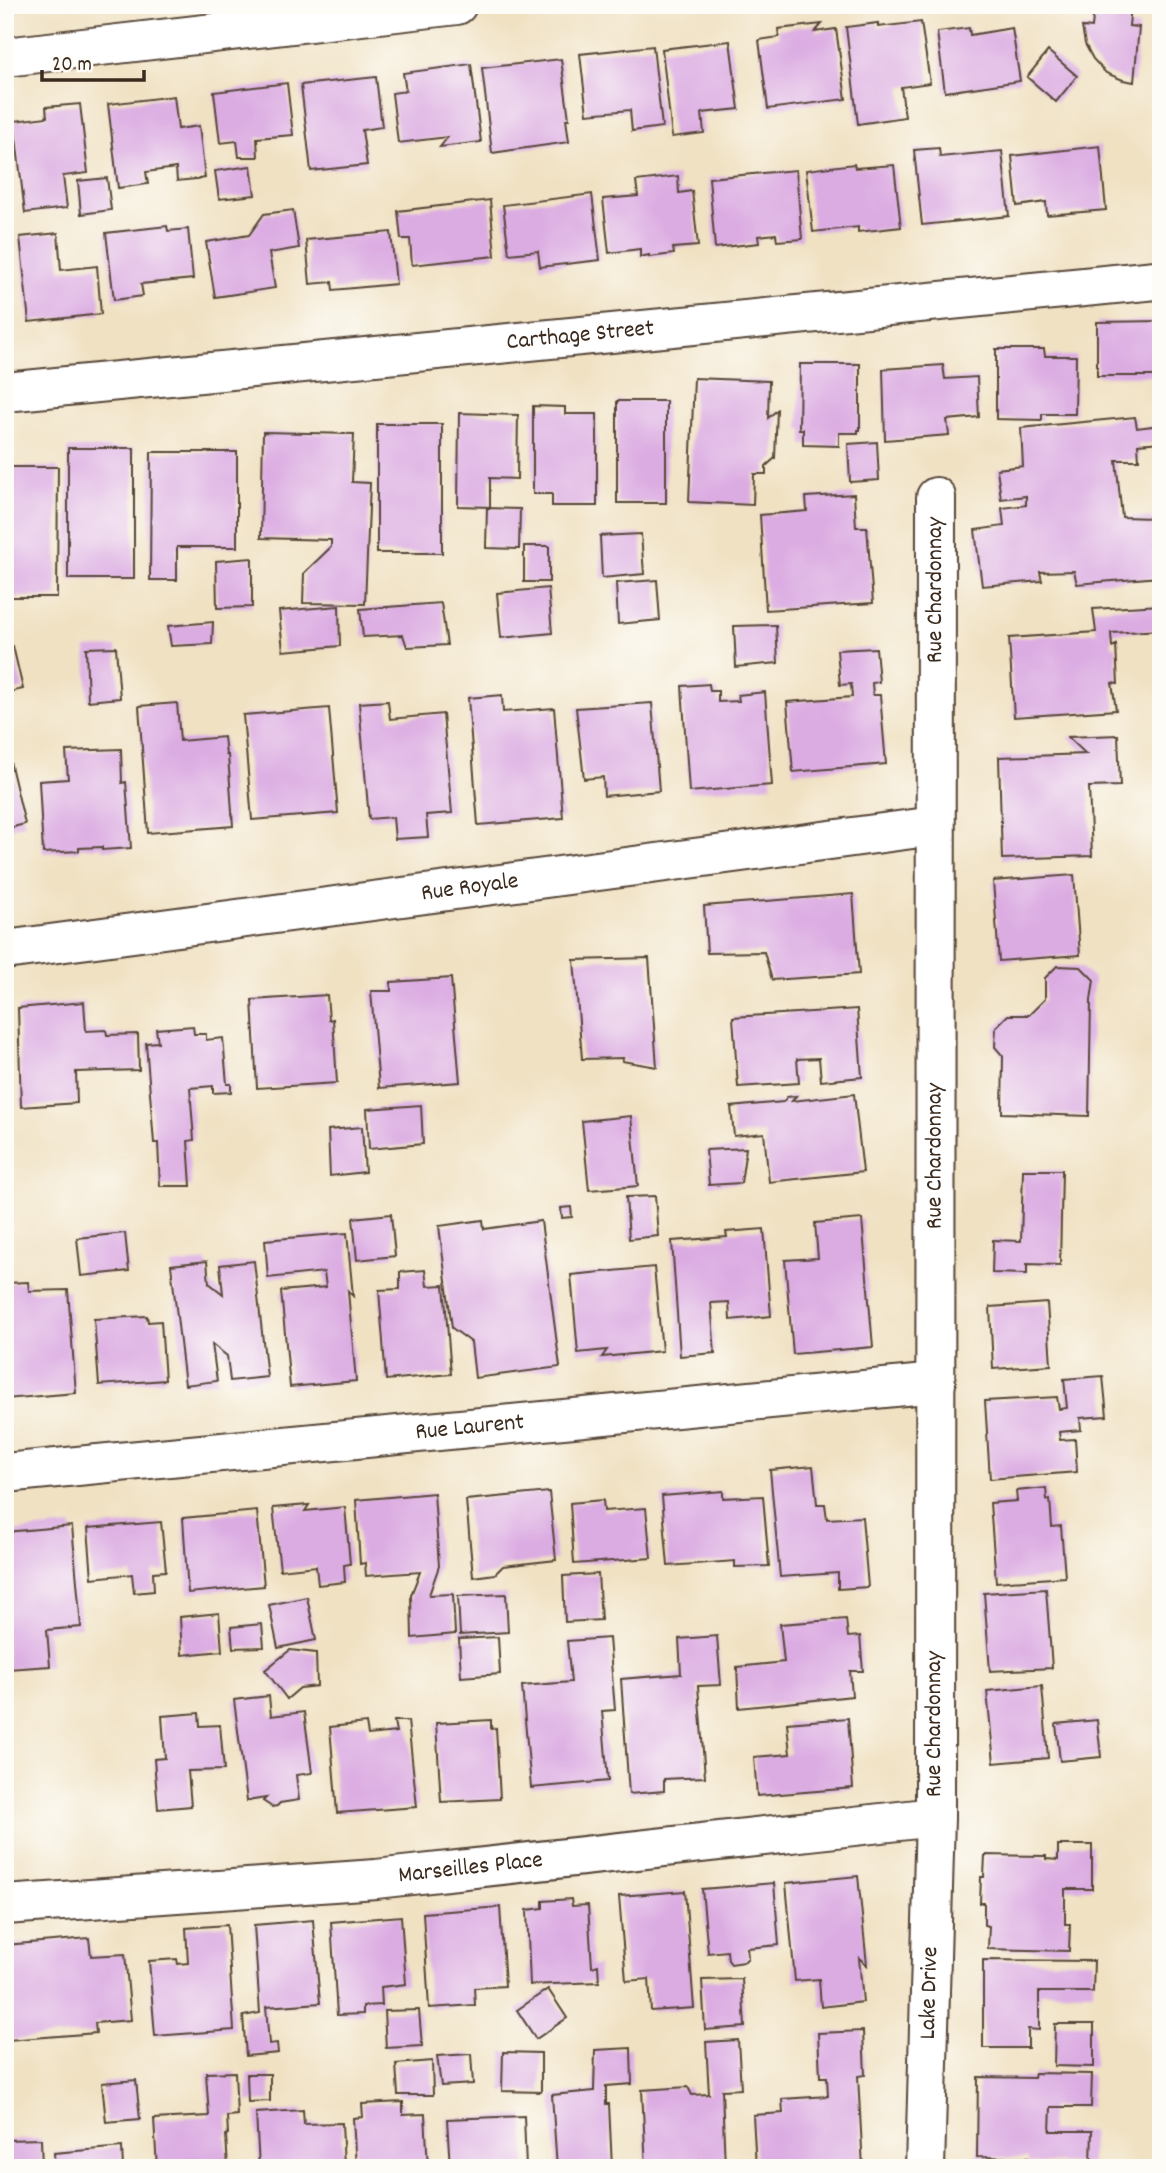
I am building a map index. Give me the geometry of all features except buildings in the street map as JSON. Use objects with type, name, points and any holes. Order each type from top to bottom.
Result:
[{"type":"street","points":[[5,57],[457,5]]},
{"type":"street","name":"Carthage Street","points":[[5,392],[1156,279]]},
{"type":"street","name":"Rue Chardonnay","points":[[935,1817],[936,497]]},
{"type":"street","name":"Rue Royale","points":[[5,950],[935,826]]},
{"type":"street","name":"Rue Laurent","points":[[5,1473],[936,1383]]},
{"type":"street","name":"Marseilles Place","points":[[5,1905],[376,1879],[935,1817]]},
{"type":"street","name":"Lake Drive","points":[[925,2168],[935,1817]]}]
